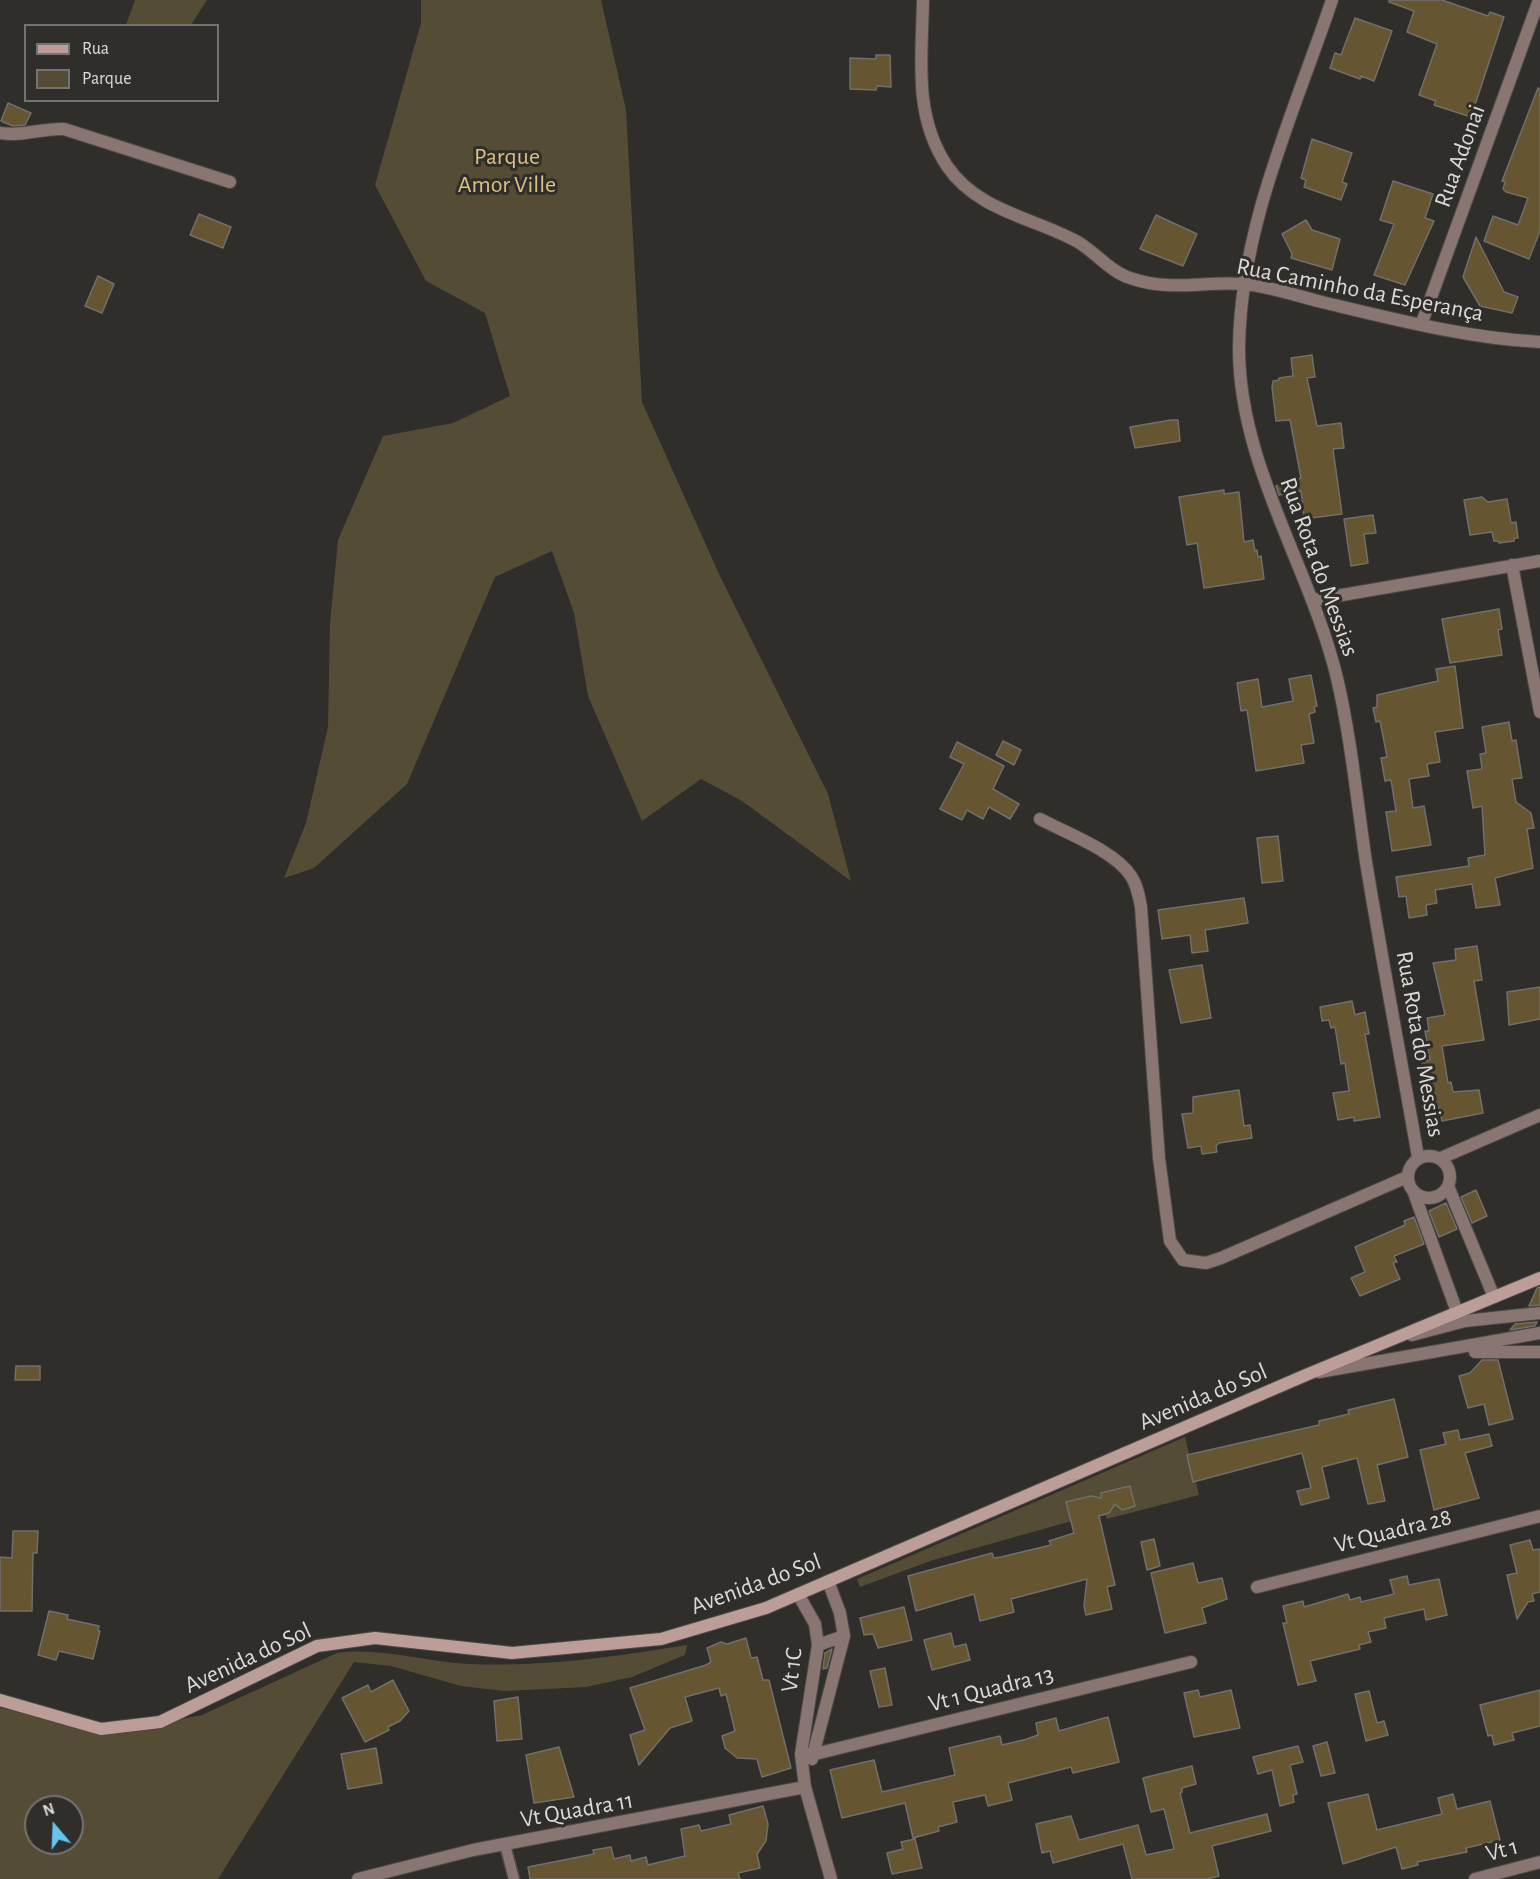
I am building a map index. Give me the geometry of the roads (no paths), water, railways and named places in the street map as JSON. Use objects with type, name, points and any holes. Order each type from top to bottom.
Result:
[{"type":"street","name":"Rua Caminho da Esperança","points":[[923,0],[920,77],[922,107],[934,143],[948,167],[962,184],[990,204],[1017,217],[1050,227],[1081,244],[1128,278],[1180,287],[1243,284],[1421,325],[1540,342]]},
{"type":"street","name":"Rua Rota do Messias","points":[[1332,0],[1254,226],[1243,284],[1241,369],[1255,445],[1283,532],[1313,600],[1337,679],[1418,1157]]},
{"type":"street","name":"Rua Adonai","points":[[1421,325],[1539,0]]},
{"type":"street","points":[[0,133],[16,134],[47,128],[64,129],[230,182]]},
{"type":"street","points":[[1313,600],[1540,561]]},
{"type":"street","points":[[1512,565],[1540,712]]},
{"type":"street","points":[[1040,819],[1116,860],[1132,877],[1137,889],[1141,907],[1162,1182],[1170,1240],[1183,1260],[1206,1263],[1221,1258],[1407,1178]]},
{"type":"street","points":[[1441,1158],[1540,1115]]},
{"type":"street","points":[[1414,1193],[1423,1198],[1433,1198],[1442,1194],[1448,1186],[1450,1176],[1448,1166],[1441,1158],[1430,1155],[1418,1157],[1408,1169],[1407,1178],[1457,1312]]},
{"type":"street","points":[[1448,1186],[1494,1297]]},
{"type":"street","name":"Avenida do Sol","points":[[0,1700],[101,1729],[160,1722],[317,1646],[375,1638],[512,1653],[661,1639],[766,1608],[1306,1375],[1540,1278]]},
{"type":"street","points":[[1380,1344],[1465,1321],[1540,1313]]},
{"type":"street","points":[[1306,1375],[1540,1333]]},
{"type":"street","points":[[1429,1354],[1510,1350],[1540,1352]]},
{"type":"street","name":"Vt Quadra 28","points":[[1257,1587],[1540,1516]]},
{"type":"street","points":[[805,1770],[815,1754],[844,1636],[840,1613],[828,1581]]},
{"type":"street","name":"Vt 1C","points":[[798,1594],[815,1624],[818,1645],[801,1754]]},
{"type":"street","points":[[818,1645],[844,1636]]},
{"type":"street","name":"Vt 1 Quadra 13","points":[[801,1754],[815,1754],[1191,1662]]},
{"type":"street","points":[[801,1754],[805,1770],[805,1786],[831,1879]]},
{"type":"street","name":"Vt Quadra 11","points":[[358,1879],[505,1845],[805,1786]]},
{"type":"street","name":"Vt 1","points":[[1475,1879],[1540,1862]]},
{"type":"lane","points":[[505,1845],[514,1879]]},
{"type":"park label","name":"Parque Amor Ville","points":[[507,171]]}]
